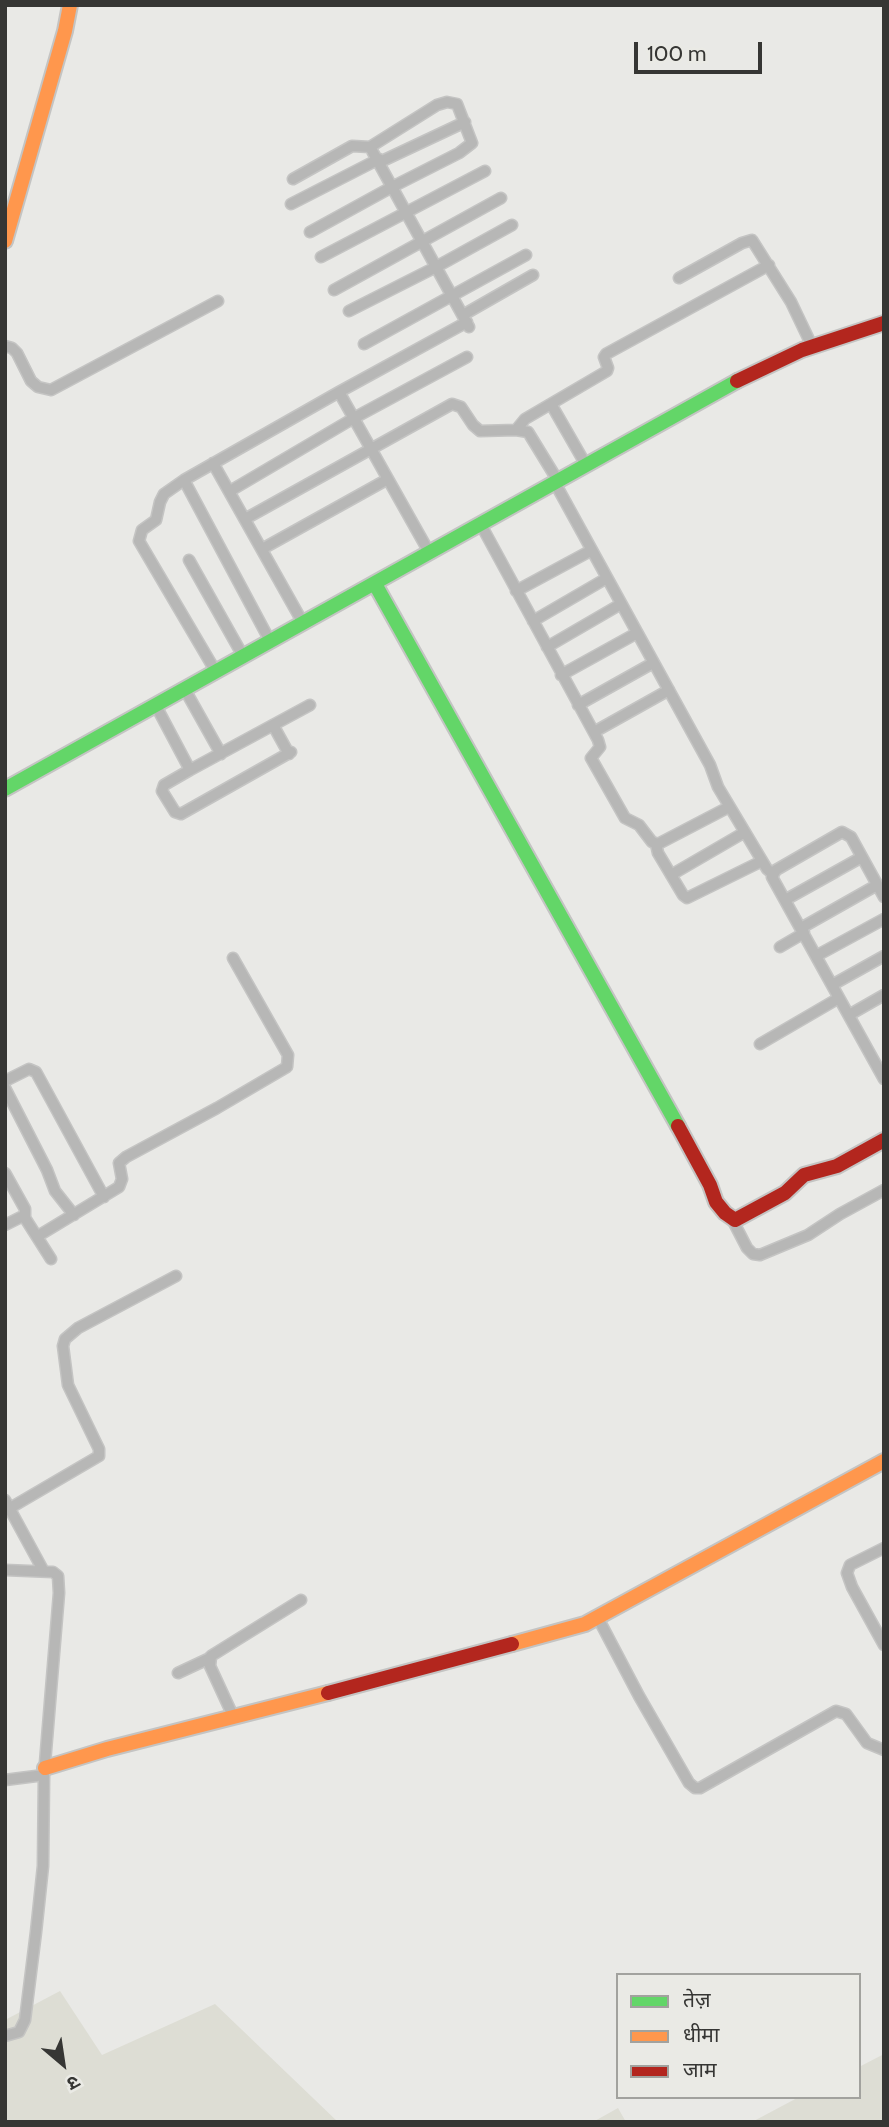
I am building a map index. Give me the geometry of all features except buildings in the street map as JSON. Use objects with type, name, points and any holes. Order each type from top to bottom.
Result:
[{"type":"street","points":[[5,242],[65,32],[70,5]]},
{"type":"street","points":[[293,179],[352,146],[370,147],[437,105],[447,102],[457,104],[471,137],[471,145],[310,232]]},
{"type":"street","points":[[291,204],[465,122]]},
{"type":"street","points":[[370,147],[466,322]]},
{"type":"street","points":[[321,257],[485,171]]},
{"type":"street","points":[[334,290],[501,198]]},
{"type":"street","points":[[349,311],[512,225]]},
{"type":"street","points":[[678,278],[749,240],[756,243],[791,302],[812,346]]},
{"type":"street","points":[[364,344],[526,255]]},
{"type":"street","points":[[516,430],[525,419],[607,371],[604,357],[608,353],[769,265]]},
{"type":"street","points":[[216,672],[139,541],[142,530],[156,520],[164,494],[339,391],[466,322],[533,275]]},
{"type":"street","points":[[5,346],[17,353],[31,381],[38,387],[51,390],[218,301]]},
{"type":"street","points":[[5,789],[767,365],[812,346],[884,323]]},
{"type":"street","points":[[230,491],[354,418],[467,357]]},
{"type":"street","points":[[339,391],[429,552]]},
{"type":"street","points":[[245,519],[452,404],[461,407],[473,425],[480,430],[523,430],[532,435],[636,633],[710,765],[729,807],[773,874],[773,881],[884,1079]]},
{"type":"street","points":[[551,404],[586,465]]},
{"type":"street","points":[[214,463],[303,623]]},
{"type":"street","points":[[184,480],[270,641]]},
{"type":"street","points":[[262,549],[388,480]]},
{"type":"street","points":[[481,523],[594,732],[600,745],[591,758],[625,818],[642,827],[656,844],[658,853],[683,895],[690,898],[762,861]]},
{"type":"street","points":[[516,591],[592,550]]},
{"type":"street","points":[[189,560],[243,656]]},
{"type":"street","points":[[533,621],[607,578]]},
{"type":"street","points":[[375,584],[517,841],[613,1007],[710,1185],[716,1202],[732,1219],[747,1248],[753,1254],[760,1255],[808,1235],[832,1218],[884,1191]]},
{"type":"street","points":[[547,647],[621,604]]},
{"type":"street","points":[[561,675],[636,633]]},
{"type":"street","points":[[578,705],[653,663]]},
{"type":"street","points":[[184,688],[221,754]]},
{"type":"street","points":[[594,732],[668,690]]},
{"type":"street","points":[[155,704],[190,770]]},
{"type":"street","points":[[274,725],[290,753],[178,814],[162,787],[310,705]]},
{"type":"street","points":[[656,844],[729,807]]},
{"type":"street","points":[[671,875],[746,832]]},
{"type":"street","points":[[773,874],[842,832],[851,837],[884,897]]},
{"type":"street","points":[[785,900],[862,857]]},
{"type":"street","points":[[780,947],[877,885]]},
{"type":"street","points":[[816,956],[884,919]]},
{"type":"street","points":[[832,985],[884,956]]},
{"type":"street","points":[[38,1236],[104,1197],[122,1182],[119,1163],[123,1158],[287,1067],[288,1055],[233,958]]},
{"type":"street","points":[[849,1015],[884,995]]},
{"type":"street","points":[[760,1044],[839,998]]},
{"type":"street","points":[[5,1081],[29,1069],[36,1072],[104,1197]]},
{"type":"street","points":[[5,1088],[55,1191],[75,1215]]},
{"type":"street","points":[[732,1219],[738,1220],[779,1197],[804,1175],[836,1166],[884,1140]]},
{"type":"street","points":[[5,1173],[25,1209],[25,1218],[51,1259]]},
{"type":"street","points":[[5,1225],[21,1217],[25,1218]]},
{"type":"street","points":[[43,1570],[7,1507],[99,1456],[99,1449],[68,1385],[63,1346],[65,1339],[73,1331],[115,1307],[176,1276]]},
{"type":"street","points":[[5,1780],[45,1771],[107,1749],[531,1640],[598,1618],[884,1461]]},
{"type":"street","points":[[884,1548],[850,1565],[847,1573],[884,1645]]},
{"type":"street","points":[[5,1570],[43,1570],[53,1572],[59,1578],[45,1771],[42,1883],[25,2020],[19,2032],[5,2036]]},
{"type":"street","points":[[178,1673],[210,1658],[217,1651],[301,1600]]},
{"type":"street","points":[[598,1618],[646,1707],[695,1788],[700,1788],[836,1711],[846,1714],[867,1743],[884,1750]]},
{"type":"street","points":[[210,1658],[210,1666],[234,1718]]},
{"type":"shaded area","points":[[60,1991],[102,2055],[215,2004],[338,2122],[5,2122],[5,2020]]},
{"type":"shaded area","points":[[884,2054],[884,2122],[752,2122],[795,2099],[861,2099],[861,2066]]},
{"type":"shaded area","points":[[618,2108],[626,2122],[593,2122]]},
{"type":"traffic: fast","points":[[5,789],[737,381]]},
{"type":"traffic: fast","points":[[375,584],[678,1126]]},
{"type":"traffic: slow","points":[[5,241],[70,5]]},
{"type":"traffic: slow","points":[[512,1644],[585,1624],[884,1461]]},
{"type":"traffic: slow","points":[[45,1768],[107,1749],[328,1693]]},
{"type":"traffic: jam","points":[[737,381],[802,350],[884,323]]},
{"type":"traffic: jam","points":[[678,1126],[710,1185],[716,1202],[735,1220],[785,1193],[804,1175],[837,1166],[884,1140]]},
{"type":"traffic: jam","points":[[328,1693],[512,1644]]}]
